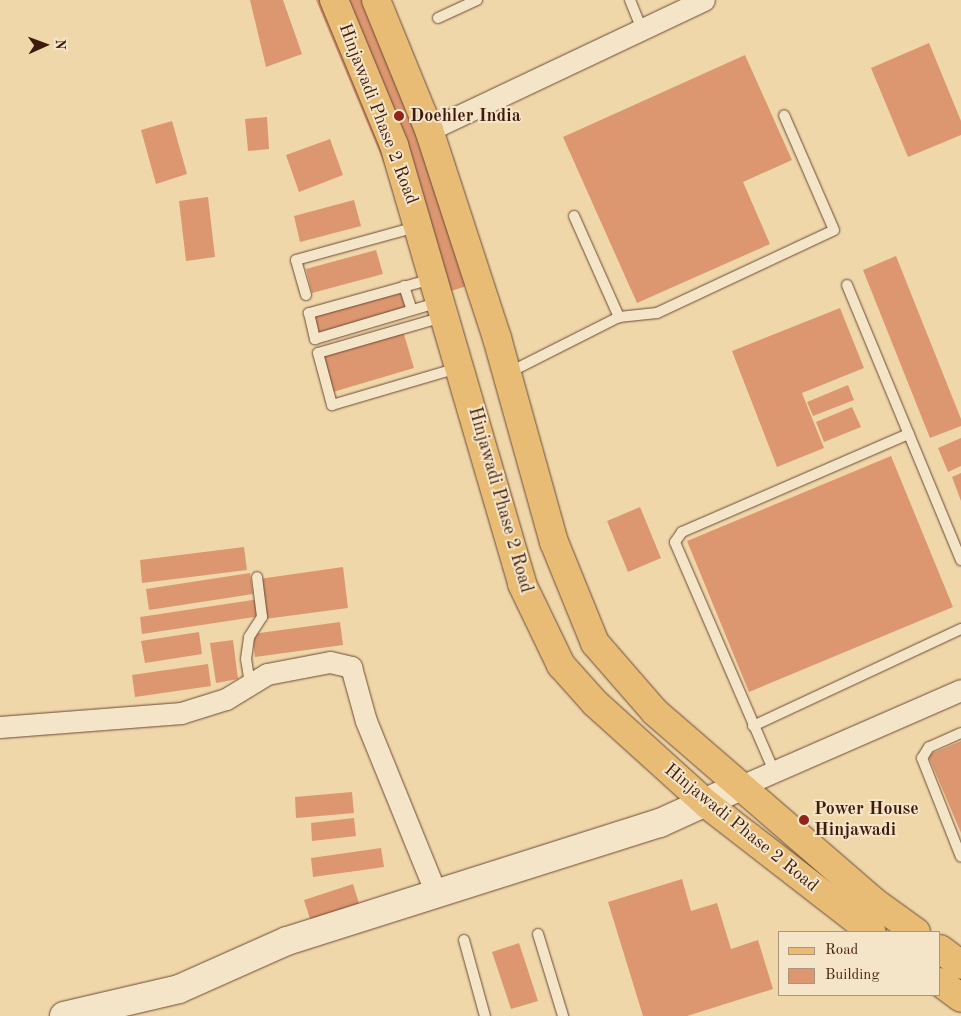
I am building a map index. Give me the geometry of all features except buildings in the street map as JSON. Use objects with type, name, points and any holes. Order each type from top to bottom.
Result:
[{"type":"main road","name":"Hinjawadi Phase 2 Road","points":[[334,0],[394,145],[442,298],[522,584],[561,665],[595,703],[708,805],[871,931]]},
{"type":"main road","name":"Hinjawadi Phase 2 Road","points":[[376,0],[429,130],[507,374],[554,542],[595,643],[655,712],[739,788],[915,931]]},
{"type":"main road","points":[[394,145],[429,130]]},
{"type":"main road","points":[[941,950],[961,965]]},
{"type":"main road","points":[[941,983],[961,998]]},
{"type":"street","points":[[429,130],[704,0]]},
{"type":"street","points":[[0,727],[181,713],[226,699],[267,674],[330,662],[351,667],[366,721],[436,893]]},
{"type":"street","points":[[64,1016],[179,989],[287,941],[708,805],[773,769],[961,690]]},
{"type":"lane","points":[[438,18],[477,0]]},
{"type":"lane","points":[[630,0],[642,30]]},
{"type":"lane","points":[[507,374],[619,318],[658,313],[834,230],[784,115]]},
{"type":"lane","points":[[574,216],[619,318]]},
{"type":"lane","points":[[306,295],[296,260],[420,226]]},
{"type":"lane","points":[[847,285],[961,560]]},
{"type":"lane","points":[[404,286],[442,298],[412,310],[315,339],[309,313],[404,286]]},
{"type":"lane","points":[[404,286],[412,310]]},
{"type":"lane","points":[[442,298],[318,352],[332,405],[462,367]]},
{"type":"lane","points":[[773,769],[675,542],[682,532],[909,434]]},
{"type":"lane","points":[[250,684],[246,658],[249,637],[262,617],[257,577]]},
{"type":"lane","points":[[753,726],[961,629]]},
{"type":"lane","points":[[961,733],[929,747],[922,758],[961,856]]},
{"type":"lane","points":[[538,934],[563,1016]]},
{"type":"lane","points":[[464,940],[485,1016]]},
{"type":"place","name":"Doehler India","points":[[399,116]]},
{"type":"place","name":"Power House Hinjawadi","points":[[804,820]]}]
